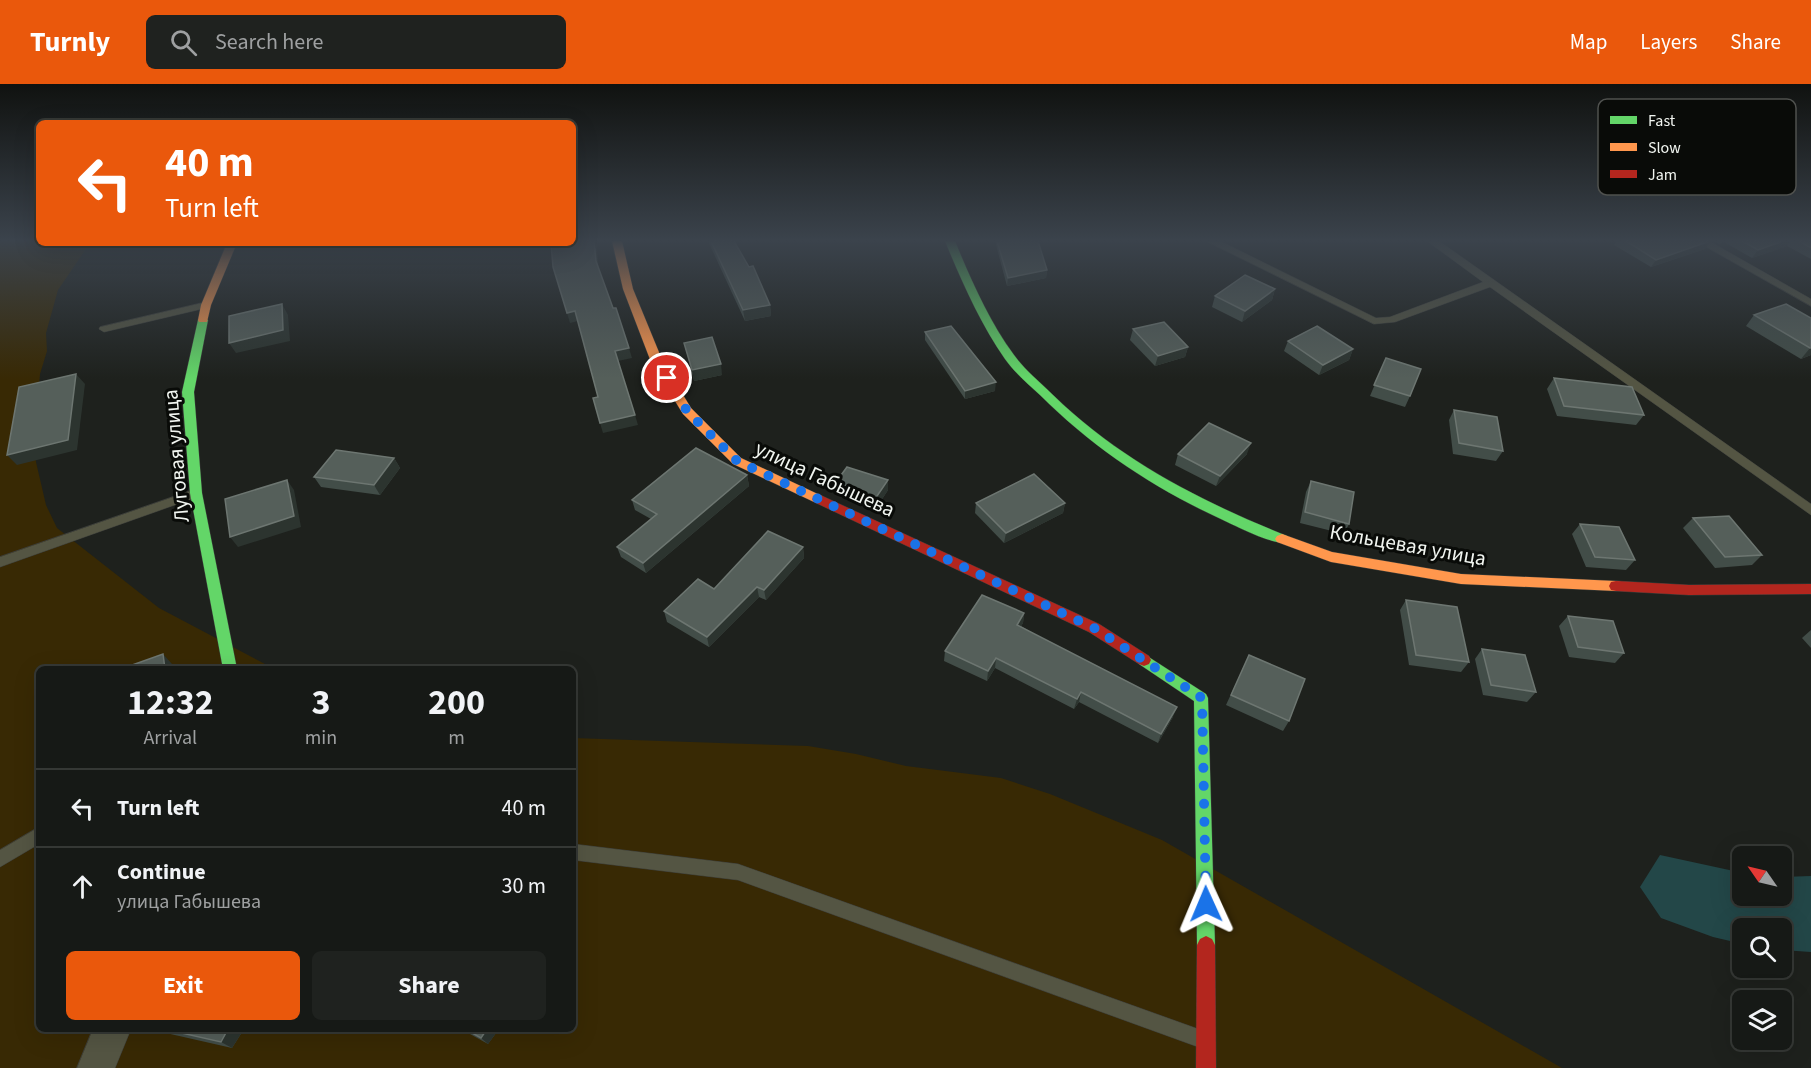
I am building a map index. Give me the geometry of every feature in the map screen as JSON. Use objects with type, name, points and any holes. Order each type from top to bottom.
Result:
[{"type":"street","name":"Луговая улица","points":[[214,287],[206,305],[188,392],[196,493],[229,666]]},
{"type":"street","name":"улица Габышева","points":[[628,287],[657,362],[687,411],[737,461],[1094,628],[1202,698],[1208,1041]]},
{"type":"street","name":"Кольцевая улица","points":[[969,287],[1009,357],[1063,413],[1133,468],[1224,517],[1331,557],[1461,579],[1677,589],[1811,589]]},
{"type":"street","points":[[96,1068],[111,1032]]},
{"type":"street","points":[[1206,1068],[1208,1041]]},
{"type":"lane","points":[[1304,287],[1374,321],[1391,320],[1480,287]]},
{"type":"lane","points":[[1496,287],[1811,510]]},
{"type":"lane","points":[[1782,287],[1811,303]]},
{"type":"lane","points":[[104,329],[206,305]]},
{"type":"lane","points":[[0,562],[196,493]]},
{"type":"lane","points":[[0,859],[36,837]]},
{"type":"lane","points":[[576,852],[738,872],[1208,1041]]},
{"type":"shaded area","points":[[0,287],[60,287],[46,333],[47,351],[40,374],[34,439],[36,462],[46,505],[57,528],[159,608],[271,666],[36,666],[36,1032],[576,1032],[576,738],[808,746],[906,766],[1001,778],[1050,794],[1162,840],[1562,1068],[0,1068]]},
{"type":"water","points":[[1660,855],[1732,871],[1732,906],[1792,906],[1792,877],[1811,876],[1811,952],[1792,951],[1792,918],[1732,918],[1732,941],[1661,918],[1640,887]]},
{"type":"building","points":[[559,287],[605,287],[613,308],[616,308],[629,348],[615,351],[635,415],[600,423],[593,398],[598,397],[575,311],[567,313]]},
{"type":"building","points":[[732,287],[762,287],[770,305],[743,310]]},
{"type":"building","points":[[1228,287],[1271,287],[1275,289],[1245,311],[1215,296]]},
{"type":"building","points":[[282,304],[283,330],[229,343],[229,316]]},
{"type":"building","points":[[1786,304],[1811,318],[1811,348],[1754,315]]},
{"type":"building","points":[[1164,322],[1188,347],[1158,356],[1133,329]]},
{"type":"building","points":[[951,326],[996,382],[965,391],[925,332]]},
{"type":"building","points":[[1317,326],[1353,349],[1323,365],[1288,341]]},
{"type":"building","points":[[712,337],[721,364],[692,370],[684,343]]},
{"type":"building","points":[[1386,358],[1421,369],[1410,396],[1374,385]]},
{"type":"building","points":[[76,374],[68,440],[7,455],[19,387]]},
{"type":"building","points":[[1554,378],[1632,387],[1644,415],[1564,406]]},
{"type":"building","points":[[1454,410],[1497,417],[1503,451],[1459,443]]},
{"type":"building","points":[[1209,423],[1251,443],[1220,476],[1178,454]]},
{"type":"building","points":[[696,448],[747,475],[643,563],[617,547],[657,514],[632,500]]},
{"type":"building","points":[[336,450],[394,458],[374,485],[314,477]]},
{"type":"building","points":[[847,467],[888,480],[875,499],[836,482]]},
{"type":"building","points":[[1034,474],[1065,503],[1006,533],[976,503]]},
{"type":"building","points":[[287,480],[294,516],[230,537],[225,499]]},
{"type":"building","points":[[1311,481],[1354,492],[1349,524],[1305,512]]},
{"type":"building","points":[[1729,516],[1762,555],[1725,557],[1693,518]]},
{"type":"building","points":[[1580,524],[1619,527],[1635,560],[1595,557]]},
{"type":"building","points":[[768,531],[803,547],[764,590],[757,587],[707,637],[664,611],[698,579],[714,589]]},
{"type":"building","points":[[982,595],[1024,613],[1017,625],[1177,707],[1161,734],[1081,692],[1077,699],[996,658],[988,671],[945,651]]},
{"type":"building","points":[[1406,600],[1457,607],[1469,662],[1416,655]]},
{"type":"building","points":[[1568,616],[1613,621],[1624,653],[1578,647]]},
{"type":"building","points":[[1482,649],[1525,655],[1536,692],[1491,685]]},
{"type":"building","points":[[163,654],[165,666],[129,666]]},
{"type":"building","points":[[1249,655],[1305,679],[1289,721],[1231,695]]},
{"type":"building","points":[[177,1032],[226,1032],[221,1042]]},
{"type":"building","points":[[470,1032],[485,1032],[481,1038]]},
{"type":"traffic: fast","points":[[970,287],[991,328],[1015,364],[1065,414],[1093,437],[1122,458],[1183,495],[1282,539]]},
{"type":"traffic: fast","points":[[203,320],[188,392],[196,493],[229,666]]},
{"type":"traffic: fast","points":[[1144,660],[1201,698],[1206,945]]},
{"type":"traffic: slow","points":[[203,320],[214,287]]},
{"type":"traffic: slow","points":[[628,287],[657,362],[687,411],[737,461],[818,499]]},
{"type":"traffic: slow","points":[[1282,539],[1331,557],[1461,579],[1616,586]]},
{"type":"traffic: jam","points":[[818,499],[1094,628],[1144,660]]},
{"type":"traffic: jam","points":[[1616,586],[1689,590],[1811,589]]},
{"type":"traffic: jam","points":[[1206,945],[1206,1068]]},
{"type":"route","points":[[667,378],[687,411],[737,461],[1094,628],[1202,698],[1206,904]]}]
